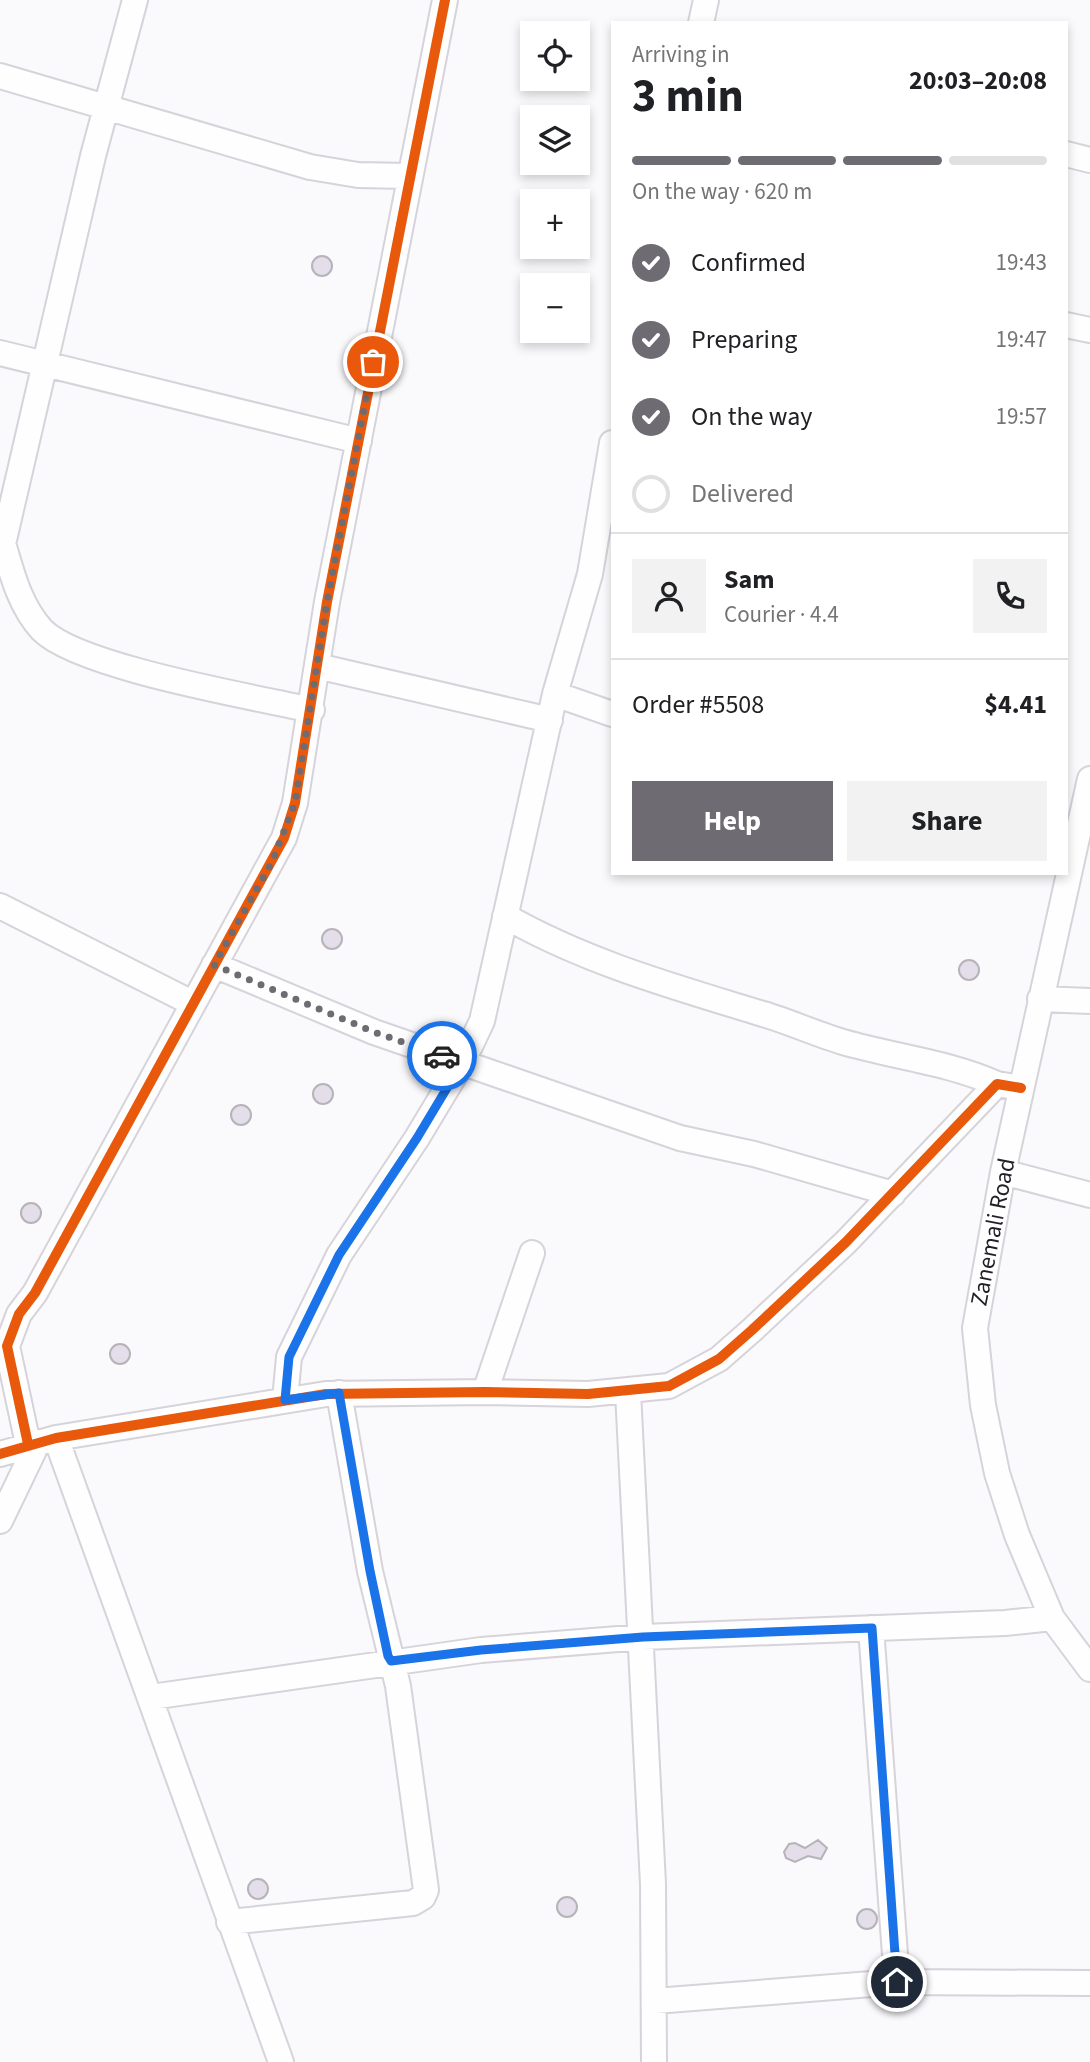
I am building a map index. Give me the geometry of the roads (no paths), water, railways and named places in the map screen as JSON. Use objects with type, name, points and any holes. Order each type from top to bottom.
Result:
[{"type":"street","points":[[135,0],[93,156],[2,550],[27,610],[43,631],[64,647],[113,664],[312,710]]},
{"type":"street","points":[[281,2062],[151,1697],[41,1441],[3,1336],[35,1293],[284,838],[295,803],[317,666],[408,176],[445,0]]},
{"type":"street","points":[[701,21],[706,0]]},
{"type":"street","points":[[0,76],[310,167],[358,175],[408,176]]},
{"type":"street","points":[[1068,155],[1090,160]]},
{"type":"street","points":[[1068,325],[1090,330]]},
{"type":"street","points":[[0,353],[359,441]]},
{"type":"street","points":[[285,1400],[289,1357],[339,1255],[417,1138],[462,1063],[482,1021],[555,694],[590,574],[611,449]]},
{"type":"street","points":[[317,666],[550,720]]},
{"type":"street","points":[[555,694],[611,713]]},
{"type":"street","name":"Zanemali Road","points":[[1071,839],[1090,779]]},
{"type":"street","name":"Zanemali Road","points":[[1064,875],[1041,999],[1003,1172],[975,1328],[982,1392],[1005,1498],[1017,1535],[1052,1618],[1090,1669]]},
{"type":"street","points":[[0,906],[192,1003]]},
{"type":"street","points":[[505,916],[582,954],[673,986],[799,1024],[841,1041],[965,1070],[997,1084],[1021,1088]]},
{"type":"street","points":[[214,965],[374,1032],[681,1138],[754,1154],[893,1194]]},
{"type":"street","points":[[1041,999],[1090,1001]]},
{"type":"street","points":[[0,1454],[41,1441],[339,1393],[628,1392],[669,1386],[719,1359],[893,1194],[997,1084]]},
{"type":"street","points":[[1003,1172],[1090,1195]]},
{"type":"street","points":[[485,1392],[532,1253]]},
{"type":"street","points":[[628,1392],[643,1637],[655,2000],[654,2062]]},
{"type":"street","points":[[229,1922],[413,1902],[423,1898],[426,1881],[398,1686],[370,1571],[339,1393]]},
{"type":"street","points":[[0,1521],[41,1441]]},
{"type":"street","points":[[151,1697],[481,1650],[643,1637],[1005,1623],[1052,1618]]},
{"type":"street","points":[[872,1628],[897,1982]]},
{"type":"street","points":[[655,2000],[897,1982],[1090,1983]]}]
